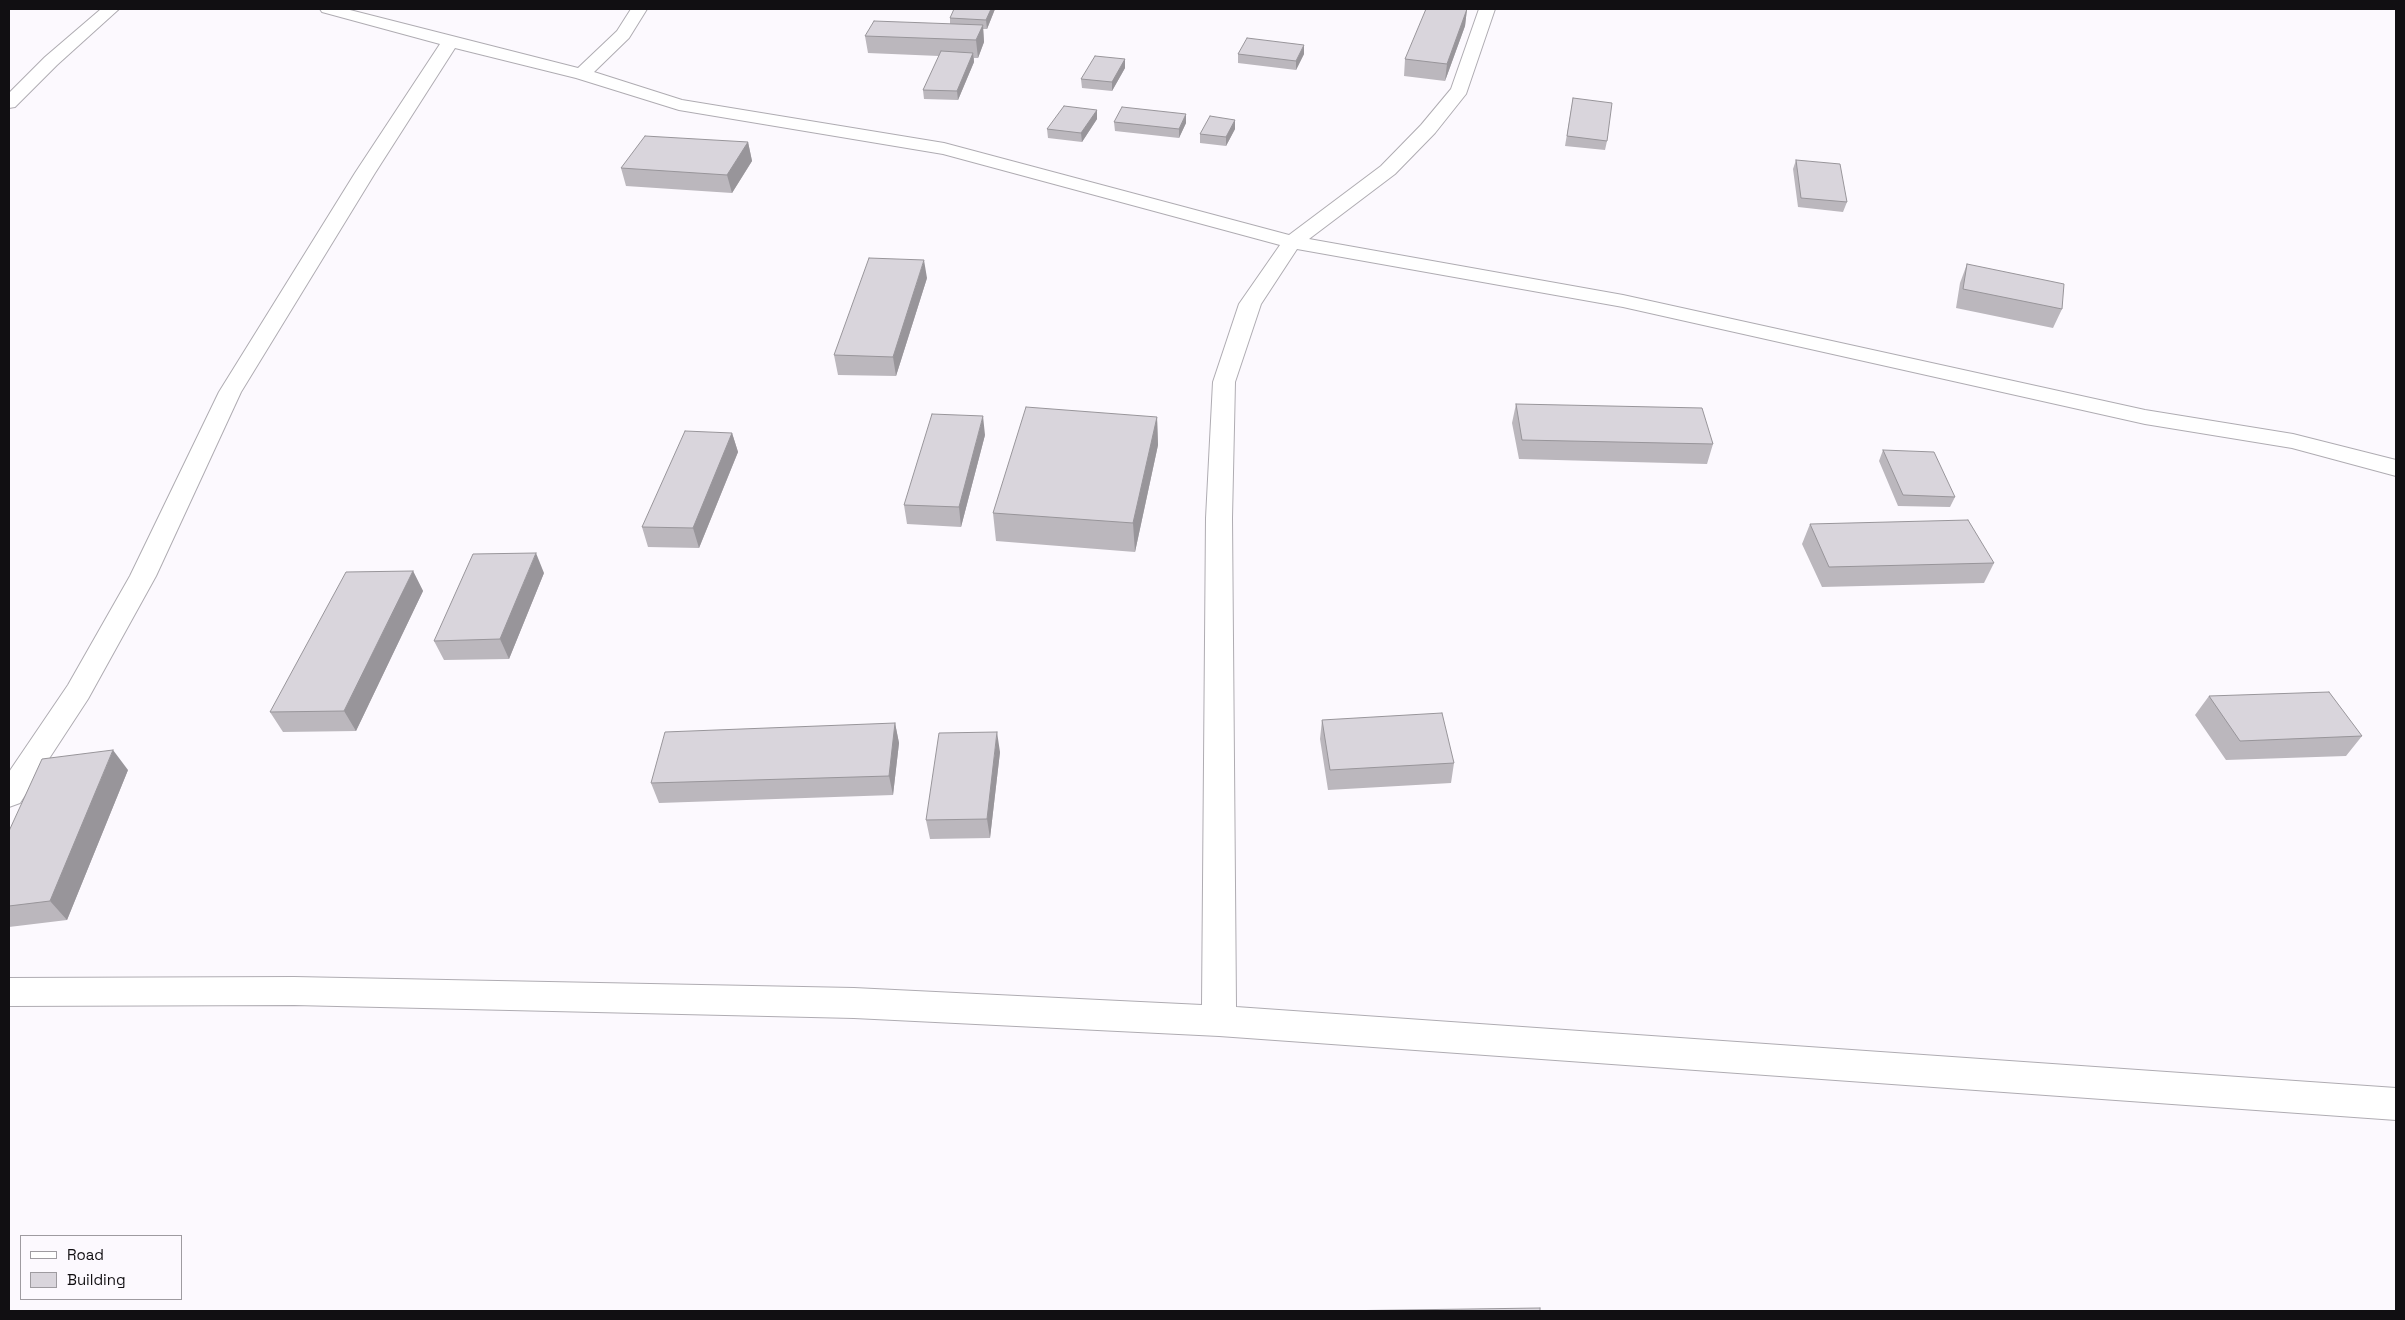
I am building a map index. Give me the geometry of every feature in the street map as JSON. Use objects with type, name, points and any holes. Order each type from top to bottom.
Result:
[{"type":"street","points":[[9,103],[51,60],[112,9]]},
{"type":"street","points":[[328,9],[450,42],[582,74],[679,105],[944,149],[1292,242],[1623,301],[2145,417],[2293,441],[2396,468]]},
{"type":"street","points":[[582,74],[624,34],[639,9]]},
{"type":"street","points":[[1219,1021],[1219,518],[1224,382],[1250,304],[1292,242],[1388,170],[1428,129],[1460,90],[1487,9]]},
{"type":"street","points":[[9,795],[78,692],[143,576],[230,392],[365,173],[450,42]]},
{"type":"street","points":[[9,992],[294,991],[844,1003],[1219,1021],[2396,1104]]},
{"type":"building","points":[[954,9],[991,9],[986,20],[950,18]]},
{"type":"building","points":[[1426,9],[1467,9],[1447,64],[1405,59]]},
{"type":"building","points":[[874,21],[983,25],[976,40],[865,36]]},
{"type":"building","points":[[1247,38],[1304,45],[1296,61],[1238,54]]},
{"type":"building","points":[[941,51],[973,53],[957,91],[923,90]]},
{"type":"building","points":[[1095,56],[1125,59],[1112,82],[1081,79]]},
{"type":"building","points":[[1573,98],[1612,103],[1607,141],[1567,136]]},
{"type":"building","points":[[1064,106],[1097,110],[1081,133],[1047,129]]},
{"type":"building","points":[[1122,107],[1186,114],[1179,129],[1114,122]]},
{"type":"building","points":[[1210,116],[1235,120],[1226,137],[1200,134]]},
{"type":"building","points":[[645,136],[748,142],[727,175],[621,168]]},
{"type":"building","points":[[1796,160],[1840,164],[1847,202],[1801,198]]},
{"type":"building","points":[[869,258],[924,260],[893,357],[834,355]]},
{"type":"building","points":[[1967,264],[2064,284],[2062,309],[1963,289]]},
{"type":"building","points":[[1516,404],[1702,408],[1713,444],[1522,440]]},
{"type":"building","points":[[1026,407],[1157,417],[1133,523],[993,513]]},
{"type":"building","points":[[932,414],[983,416],[959,507],[904,505]]},
{"type":"building","points":[[685,431],[732,433],[693,528],[642,527]]},
{"type":"building","points":[[1883,450],[1934,452],[1955,497],[1903,495]]},
{"type":"building","points":[[1968,520],[1994,563],[1829,567],[1810,524]]},
{"type":"building","points":[[536,553],[500,639],[434,641],[473,554]]},
{"type":"building","points":[[413,571],[344,711],[270,712],[346,572]]},
{"type":"building","points":[[2329,692],[2362,736],[2240,741],[2209,696]]},
{"type":"building","points":[[1442,713],[1454,763],[1330,770],[1322,720]]},
{"type":"building","points":[[895,723],[889,776],[651,783],[665,732]]},
{"type":"building","points":[[997,732],[987,819],[926,820],[939,733]]},
{"type":"building","points":[[113,750],[50,901],[9,906],[9,831],[42,759]]},
{"type":"building","points":[[1540,1308],[1540,1311],[1331,1311]]}]
